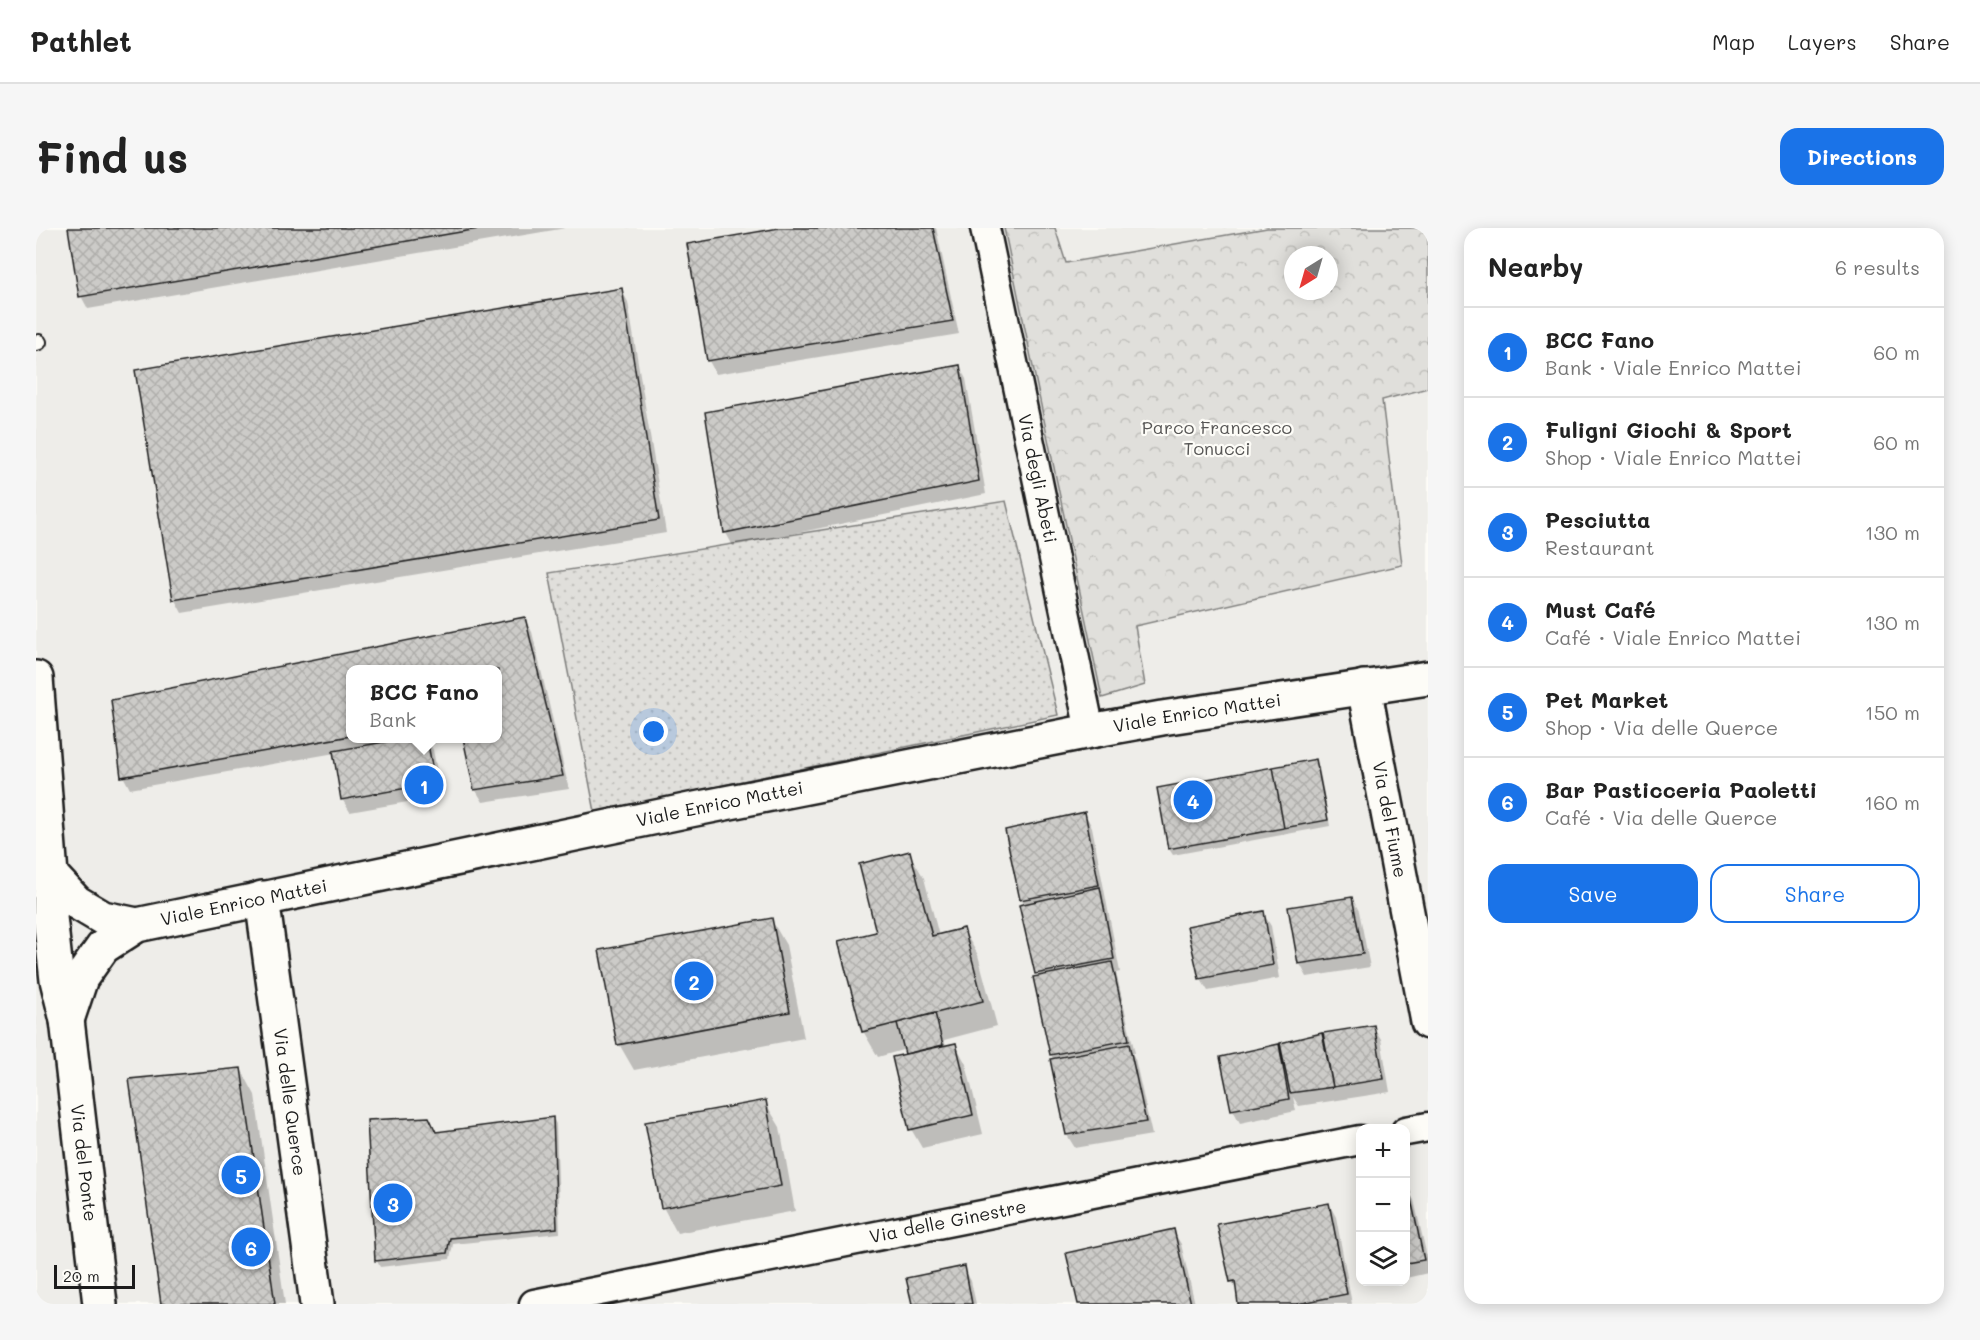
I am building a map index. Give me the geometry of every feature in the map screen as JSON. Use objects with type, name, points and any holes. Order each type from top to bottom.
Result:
[{"type":"street","name":"Via degli Abeti","points":[[985,228],[1090,731]]},
{"type":"street","name":"Via del Ponte","points":[[36,678],[51,874],[50,918],[57,980],[67,1020],[100,1304]]},
{"type":"street","name":"Viale Enrico Mattei","points":[[67,1020],[81,978],[103,947],[137,925],[1090,731],[1428,678]]},
{"type":"street","name":"Via del Fiume","points":[[1364,687],[1428,1022]]},
{"type":"street","points":[[51,874],[76,902],[103,918],[137,925]]},
{"type":"street","name":"Via delle Querce","points":[[262,898],[317,1304]]},
{"type":"street","points":[[1410,1130],[1428,1127]]},
{"type":"street","name":"Via delle Ginestre","points":[[534,1304],[660,1292],[1356,1141]]},
{"type":"shaded area","points":[[36,228],[1428,228],[1428,1304],[36,1304]]},
{"type":"green space","name":"Parco Francesco Tonucci","points":[[1004,228],[1055,228],[1066,263],[1267,228],[1428,228],[1428,388],[1382,400],[1402,565],[1135,626],[1145,685],[1102,698]]},
{"type":"green space","points":[[1006,501],[1058,715],[595,812],[549,573]]},
{"type":"building","points":[[68,228],[484,228],[79,297]]},
{"type":"building","points":[[779,228],[933,228],[953,321],[707,361],[687,244]]},
{"type":"building","points":[[622,288],[659,520],[173,600],[135,370]]},
{"type":"building","points":[[960,365],[979,481],[724,533],[705,412]]},
{"type":"building","points":[[525,617],[563,776],[474,790],[464,743],[502,743],[502,665],[346,665],[346,737],[121,777],[111,700]]},
{"type":"building","points":[[379,743],[428,743],[435,783],[341,800],[333,751]]},
{"type":"building","points":[[1316,759],[1328,820],[1284,828],[1273,767]]},
{"type":"building","points":[[1273,767],[1284,828],[1168,849],[1157,788]]},
{"type":"building","points":[[1085,812],[1099,885],[1020,900],[1005,830]]},
{"type":"building","points":[[910,851],[932,936],[964,928],[983,1001],[862,1032],[838,941],[876,932],[859,864]]},
{"type":"building","points":[[1100,887],[1114,959],[1035,974],[1019,905]]},
{"type":"building","points":[[1352,897],[1363,954],[1298,964],[1288,907]]},
{"type":"building","points":[[1264,911],[1273,965],[1199,979],[1187,926]]},
{"type":"building","points":[[772,918],[790,1012],[617,1045],[599,950]]},
{"type":"building","points":[[1112,962],[1129,1040],[1050,1055],[1033,977]]},
{"type":"building","points":[[935,1013],[943,1045],[905,1054],[897,1023]]},
{"type":"building","points":[[1374,1025],[1384,1079],[1333,1087],[1323,1033]]},
{"type":"building","points":[[1322,1033],[1333,1087],[1290,1093],[1280,1043]]},
{"type":"building","points":[[956,1043],[973,1115],[909,1130],[892,1057]]},
{"type":"building","points":[[1129,1044],[1146,1122],[1066,1135],[1050,1059]]},
{"type":"building","points":[[1279,1044],[1289,1099],[1231,1110],[1220,1057]]},
{"type":"building","points":[[241,1068],[275,1304],[161,1304],[129,1079]]},
{"type":"building","points":[[766,1100],[781,1186],[661,1208],[645,1122]]},
{"type":"building","points":[[429,1117],[436,1132],[553,1117],[557,1228],[450,1238],[447,1253],[375,1261],[367,1120]]},
{"type":"building","points":[[1410,1194],[1424,1260],[1410,1262]]},
{"type":"building","points":[[1329,1203],[1347,1294],[1297,1304],[1238,1304],[1235,1281],[1230,1282],[1217,1224]]},
{"type":"building","points":[[1174,1229],[1191,1304],[1078,1304],[1066,1253]]},
{"type":"building","points":[[965,1266],[972,1304],[912,1304],[906,1278]]},
{"type":"place","name":"BCC Fano","points":[[424,785]]},
{"type":"place","name":"Must Café","points":[[1193,800]]},
{"type":"place","name":"Fuligni Giochi & Sport","points":[[694,981]]},
{"type":"place","name":"Pet Market","points":[[241,1175]]},
{"type":"place","name":"Pesciutta","points":[[393,1203]]},
{"type":"place","name":"Bar Pasticceria Paoletti","points":[[251,1247]]}]
